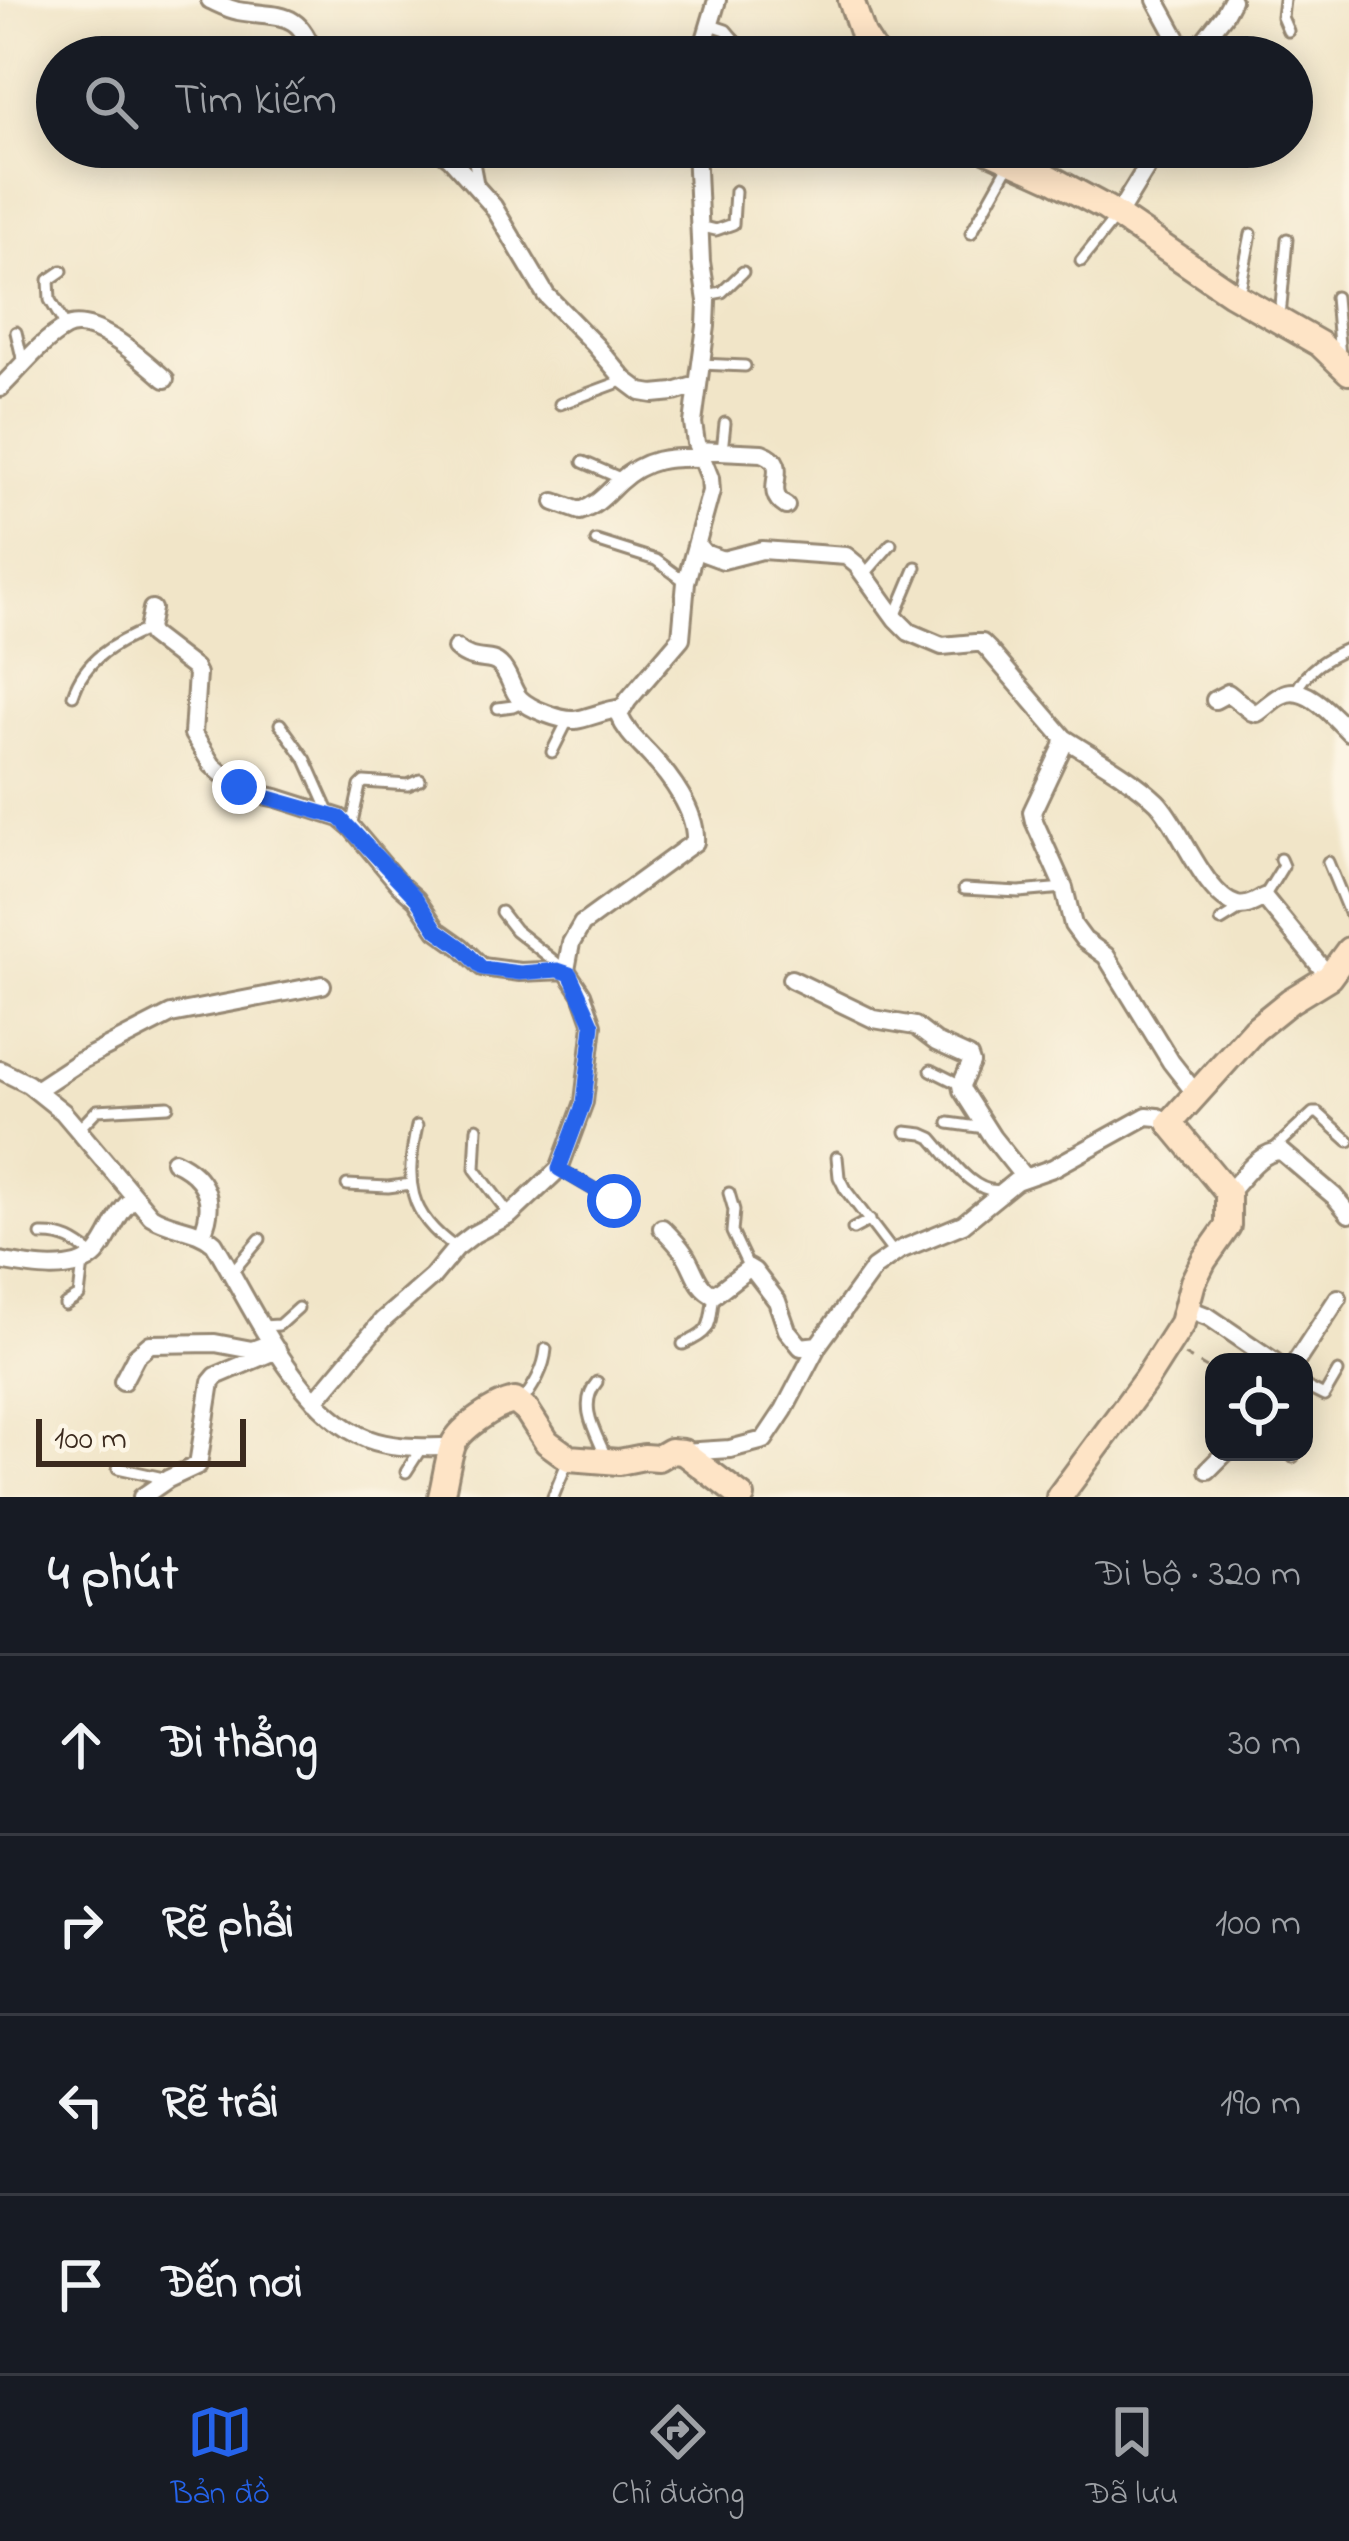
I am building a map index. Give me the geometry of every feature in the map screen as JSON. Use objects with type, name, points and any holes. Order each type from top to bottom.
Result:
[{"type":"street","points":[[210,0],[231,10],[287,17],[306,36]]},
{"type":"street","points":[[707,36],[717,0]]},
{"type":"street","points":[[851,0],[864,36]]},
{"type":"street","points":[[1156,0],[1177,36]]},
{"type":"street","points":[[1206,36],[1232,0]]},
{"type":"street","points":[[459,168],[494,206],[546,295],[625,380],[652,394],[697,385]]},
{"type":"street","points":[[315,1401],[374,1329],[432,1277],[456,1248],[510,1215],[559,1169],[584,1102],[593,1025],[566,970],[571,943],[581,924],[695,842],[683,799],[620,716],[684,632],[686,582],[711,491],[693,423],[706,326],[697,168]]},
{"type":"street","points":[[1027,168],[1117,216],[1239,298],[1320,344],[1345,368]]},
{"type":"street","points":[[1117,216],[1147,168]]},
{"type":"street","points":[[0,388],[66,327],[74,325],[92,327],[165,379]]},
{"type":"street","points":[[555,502],[572,510],[590,508],[654,459],[722,451],[771,457],[777,467],[775,496],[786,506]]},
{"type":"street","points":[[698,546],[704,554],[723,560],[762,550],[815,561],[846,556],[910,632],[942,646],[982,644],[1064,738],[1166,811],[1216,889],[1236,905],[1246,906],[1264,897],[1328,977]]},
{"type":"street","points":[[152,609],[151,635],[197,674],[194,734],[212,765],[248,792],[331,816],[351,827],[416,898],[437,930],[482,968],[520,973],[566,970]]},
{"type":"street","points":[[456,648],[471,659],[500,664],[518,697],[568,719],[622,708]]},
{"type":"street","points":[[1215,700],[1228,693],[1257,713],[1286,692],[1296,692],[1329,712],[1349,732]]},
{"type":"street","points":[[1064,738],[1032,812],[1064,887],[1072,925],[1106,956],[1196,1094]]},
{"type":"street","points":[[1170,1123],[1253,1030],[1328,977],[1348,953]]},
{"type":"street","points":[[791,979],[874,1019],[915,1025],[936,1042],[969,1057],[961,1085],[967,1101],[1024,1177]]},
{"type":"street","points":[[36,1090],[170,1014],[322,985]]},
{"type":"street","points":[[0,1070],[63,1112],[158,1221],[202,1234],[214,1243],[274,1346],[334,1420],[371,1441],[392,1446],[452,1447]]},
{"type":"street","points":[[441,1497],[452,1447],[461,1434],[506,1402],[520,1404],[548,1442],[568,1457],[608,1462],[658,1458],[670,1451],[730,1449],[764,1440],[818,1345],[874,1268],[899,1251],[963,1224],[1024,1177],[1053,1168],[1147,1116],[1158,1117],[1170,1123],[1228,1193],[1228,1226],[1193,1282],[1182,1323],[1066,1494]]},
{"type":"street","points":[[1228,1193],[1265,1155],[1281,1151],[1349,1214]]},
{"type":"street","points":[[174,1161],[194,1172],[202,1184],[209,1206],[202,1234]]},
{"type":"street","points":[[0,1261],[45,1269],[88,1259],[122,1208],[135,1197]]},
{"type":"street","points":[[662,1228],[688,1258],[708,1294],[748,1268],[777,1301],[787,1330],[801,1347],[818,1345]]},
{"type":"street","points":[[1302,1353],[1338,1298]]},
{"type":"street","points":[[1186,1308],[1209,1317],[1262,1353]]},
{"type":"street","points":[[123,1381],[136,1356],[150,1344],[215,1342],[252,1350],[274,1346]]},
{"type":"street","points":[[142,1497],[198,1466],[211,1382],[216,1376],[274,1346]]},
{"type":"street","points":[[683,1452],[742,1497]]},
{"type":"street","points":[[1208,1470],[1217,1461]]},
{"type":"lane","points":[[1284,0],[1282,16],[1288,31]]},
{"type":"lane","points":[[711,25],[731,36]]},
{"type":"lane","points":[[474,168],[478,189]]},
{"type":"lane","points":[[971,233],[1007,168]]},
{"type":"lane","points":[[699,226],[716,230],[733,224],[735,191]]},
{"type":"lane","points":[[1081,260],[1117,216]]},
{"type":"lane","points":[[1239,298],[1251,234]]},
{"type":"lane","points":[[1280,322],[1286,239]]},
{"type":"lane","points":[[62,271],[49,280],[49,295],[66,327]]},
{"type":"lane","points":[[706,296],[722,292],[743,272]]},
{"type":"lane","points":[[1335,297],[1345,368]]},
{"type":"lane","points":[[16,332],[24,365]]},
{"type":"lane","points":[[701,364],[745,366]]},
{"type":"lane","points":[[560,404],[625,380]]},
{"type":"lane","points":[[722,451],[725,423]]},
{"type":"lane","points":[[583,462],[622,479]]},
{"type":"lane","points":[[596,541],[656,560],[686,582]]},
{"type":"lane","points":[[864,575],[891,544]]},
{"type":"lane","points":[[895,617],[916,567]]},
{"type":"lane","points":[[73,695],[97,657],[148,628]]},
{"type":"lane","points":[[1296,692],[1303,676],[1349,648]]},
{"type":"lane","points":[[498,708],[523,701]]},
{"type":"lane","points":[[552,752],[568,719]]},
{"type":"lane","points":[[280,724],[306,760],[331,816]]},
{"type":"lane","points":[[351,827],[364,782],[408,785],[420,780]]},
{"type":"lane","points":[[1264,897],[1281,871],[1280,859]]},
{"type":"lane","points":[[1328,862],[1349,914]]},
{"type":"lane","points":[[964,889],[1019,892],[1064,887]]},
{"type":"lane","points":[[1221,921],[1246,906]]},
{"type":"lane","points":[[501,912],[515,930],[566,970]]},
{"type":"lane","points":[[931,1070],[961,1085]]},
{"type":"lane","points":[[78,1130],[97,1110],[168,1106]]},
{"type":"lane","points":[[1274,1150],[1313,1113],[1349,1141]]},
{"type":"lane","points":[[949,1123],[986,1129]]},
{"type":"lane","points":[[417,1126],[411,1155],[415,1200],[428,1227],[456,1248]]},
{"type":"lane","points":[[477,1128],[475,1169],[510,1215]]},
{"type":"lane","points":[[906,1132],[932,1138],[975,1184],[994,1193],[1007,1188]]},
{"type":"lane","points":[[837,1157],[839,1178],[893,1252],[899,1251]]},
{"type":"lane","points":[[559,1169],[614,1201]]},
{"type":"lane","points":[[347,1185],[411,1184]]},
{"type":"lane","points":[[729,1193],[734,1210],[732,1232],[748,1268]]},
{"type":"lane","points":[[854,1229],[870,1220]]},
{"type":"lane","points":[[41,1235],[60,1234],[74,1240],[88,1259],[79,1296],[65,1305]]},
{"type":"lane","points":[[231,1273],[260,1239]]},
{"type":"lane","points":[[683,1344],[705,1335],[714,1294]]},
{"type":"lane","points":[[262,1326],[279,1325],[298,1308]]},
{"type":"lane","points":[[520,1404],[537,1381],[546,1349]]},
{"type":"lane","points":[[1313,1390],[1324,1396],[1338,1372]]},
{"type":"lane","points":[[597,1382],[586,1403],[608,1462]]},
{"type":"lane","points":[[406,1472],[422,1447]]},
{"type":"lane","points":[[553,1497],[568,1457]]},
{"type":"lane","points":[[118,1468],[169,1478]]},
{"type":"path","points":[[1171,1340],[1205,1367]]},
{"type":"route","points":[[239,787],[340,818],[416,898],[437,930],[482,968],[520,973],[566,970],[570,974],[593,1025],[584,1102],[559,1169],[614,1201]]}]
